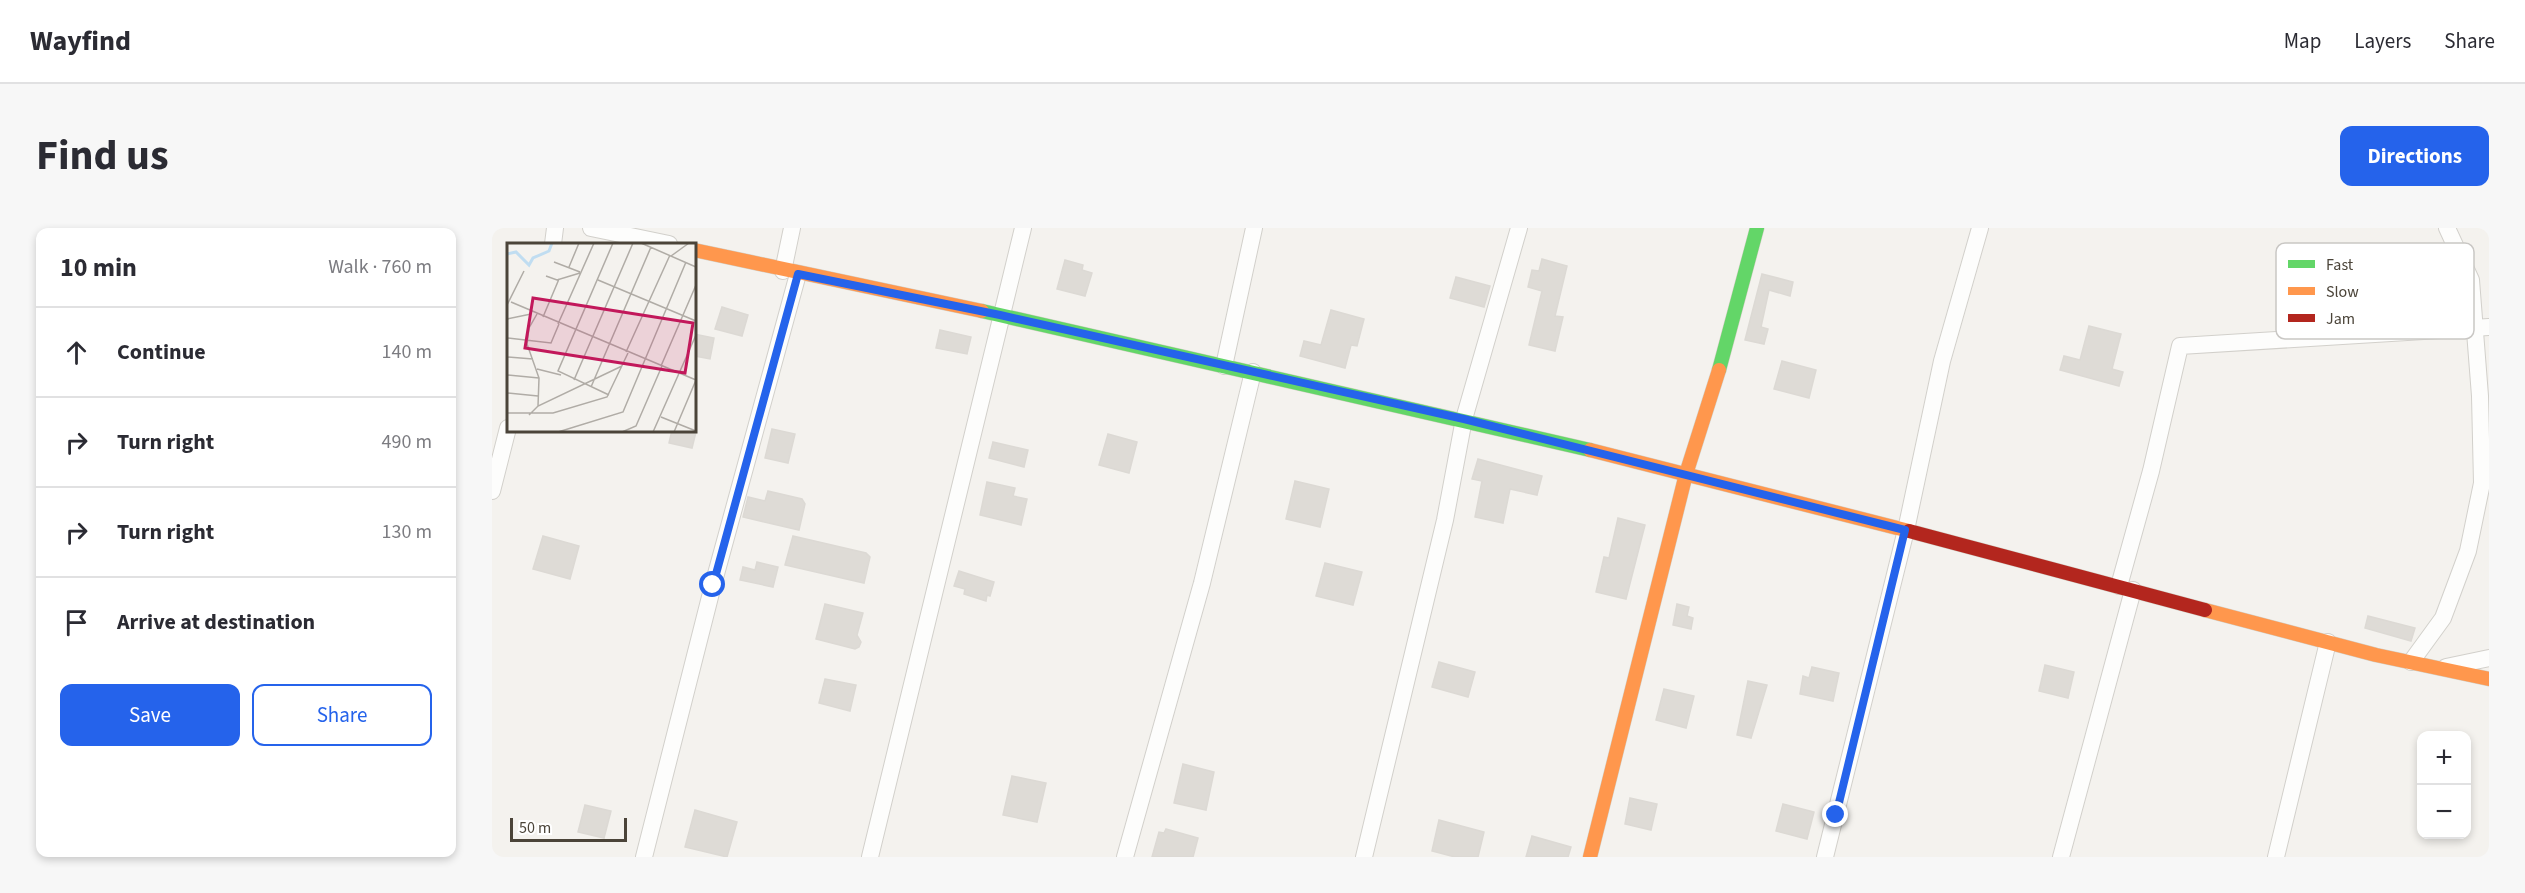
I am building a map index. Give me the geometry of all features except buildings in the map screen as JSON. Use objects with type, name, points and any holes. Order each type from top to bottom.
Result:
[{"type":"street","points":[[553,243],[555,228]]},
{"type":"street","points":[[591,228],[664,243]]},
{"type":"street","points":[[644,857],[790,273],[792,228]]},
{"type":"street","points":[[870,857],[1023,228]]},
{"type":"street","points":[[1224,366],[1254,228]]},
{"type":"street","points":[[1364,857],[1445,520],[1464,419],[1519,228]]},
{"type":"street","points":[[1590,857],[1686,474],[1730,337],[1757,228]]},
{"type":"street","points":[[1825,857],[1905,530],[1942,362],[1980,228]]},
{"type":"street","points":[[2448,228],[2455,243]]},
{"type":"street","points":[[696,250],[790,273],[1000,315],[1464,419],[1905,530],[2328,642],[2489,679]]},
{"type":"street","points":[[2410,662],[2443,618],[2468,551],[2482,483],[2482,327],[2474,293]]},
{"type":"street","points":[[2061,857],[2126,588],[2180,346],[2291,339]]},
{"type":"street","points":[[1125,857],[1202,584],[1253,372]]},
{"type":"street","points":[[492,491],[507,432]]},
{"type":"street","points":[[2276,857],[2328,642]]},
{"type":"street","points":[[2440,669],[2489,658]]},
{"type":"traffic: fast","points":[[1719,370],[1757,228]]},
{"type":"traffic: fast","points":[[982,311],[1590,450]]},
{"type":"traffic: slow","points":[[696,250],[982,311]]},
{"type":"traffic: slow","points":[[1590,857],[1686,474],[1719,370]]},
{"type":"traffic: slow","points":[[1590,450],[1909,531]]},
{"type":"traffic: slow","points":[[2205,610],[2376,655],[2489,679]]},
{"type":"traffic: jam","points":[[1909,531],[2205,610]]},
{"type":"route","points":[[713,585],[798,274],[1000,315],[1464,419],[1905,530],[1836,815]]}]
